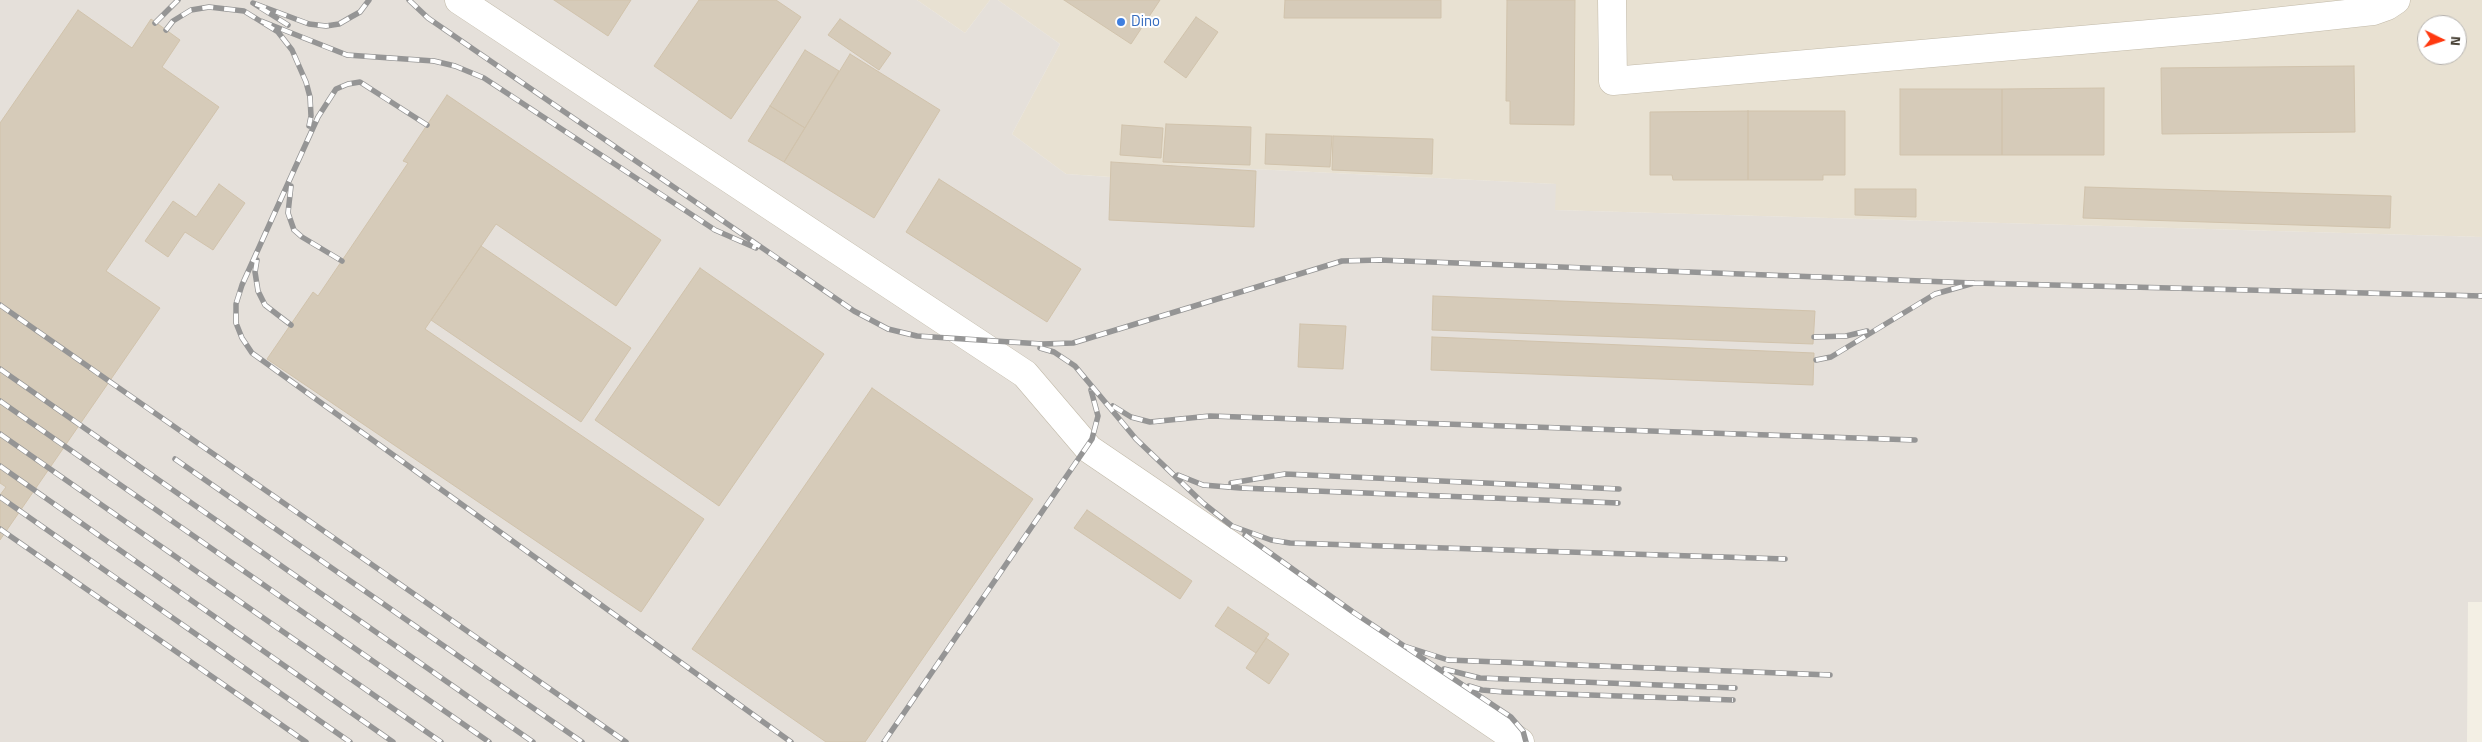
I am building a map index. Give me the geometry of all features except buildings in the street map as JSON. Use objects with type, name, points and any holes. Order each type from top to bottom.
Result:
[{"type":"street","points":[[459,0],[1025,374],[1089,449],[1520,742]]},
{"type":"street","points":[[1612,0],[1614,81],[2218,28],[2373,10],[2387,6],[2396,0]]},
{"type":"shaded area","points":[[0,0],[917,0],[965,33],[990,0],[998,0],[1060,44],[1012,134],[1066,174],[1110,177],[1111,162],[1556,184],[1555,210],[2482,237],[2482,602],[2468,602],[2467,742],[0,742]]},
{"type":"shaded area","points":[[917,0],[990,0],[965,33]]},
{"type":"shaded area","points":[[998,0],[2482,0],[2482,237],[1554,210],[1555,184],[1111,162],[1111,177],[1066,174],[1012,134],[1060,44]]},
{"type":"railway","points":[[155,23],[178,0]]},
{"type":"railway","points":[[288,25],[253,3],[309,24],[326,26],[339,24],[360,12],[369,0]]},
{"type":"railway","points":[[409,0],[428,18],[854,311],[888,329],[917,336],[1042,344],[1073,343],[1342,261],[1379,260],[1974,283]]},
{"type":"railway","points":[[166,30],[173,21],[191,10],[209,7],[244,11],[278,32],[292,50],[306,82],[310,97],[311,116],[309,126]]},
{"type":"railway","points":[[261,21],[347,55],[434,61],[455,66],[484,78],[715,230],[756,248]]},
{"type":"railway","points":[[427,125],[360,82],[336,89],[318,117],[242,285],[236,304],[236,323],[242,338],[252,353],[791,742]]},
{"type":"railway","points":[[291,186],[288,213],[294,230],[302,237],[342,261]]},
{"type":"railway","points":[[257,260],[255,272],[258,291],[265,305],[291,325]]},
{"type":"railway","points":[[1816,360],[1831,357],[1935,294],[1974,283],[2482,296]]},
{"type":"railway","points":[[0,305],[626,742]]},
{"type":"railway","points":[[1814,337],[1846,336],[1867,331]]},
{"type":"railway","points":[[1040,348],[1054,352],[1075,366],[1136,439],[1203,503],[1232,526],[1271,540],[1290,543],[1785,559]]},
{"type":"railway","points":[[0,369],[533,742]]},
{"type":"railway","points":[[884,742],[1092,439],[1098,416],[1091,390]]},
{"type":"railway","points":[[0,401],[489,742]]},
{"type":"railway","points":[[1113,406],[1131,417],[1150,422],[1210,416],[1915,440]]},
{"type":"railway","points":[[0,434],[441,742]]},
{"type":"railway","points":[[175,459],[582,742]]},
{"type":"railway","points":[[0,466],[393,742]]},
{"type":"railway","points":[[1231,483],[1285,474],[1619,489]]},
{"type":"railway","points":[[1178,475],[1203,485],[1240,488],[1618,503]]},
{"type":"railway","points":[[0,497],[350,742]]},
{"type":"railway","points":[[0,529],[306,742]]},
{"type":"railway","points":[[1245,535],[1353,612],[1511,717],[1523,731],[1526,742]]},
{"type":"railway","points":[[1404,646],[1448,660],[1830,675]]},
{"type":"railway","points":[[1444,669],[1480,678],[1735,688]]},
{"type":"railway","points":[[1469,686],[1482,690],[1504,692],[1733,700]]},
{"type":"place","name":"Dino","points":[[1121,22]]}]
